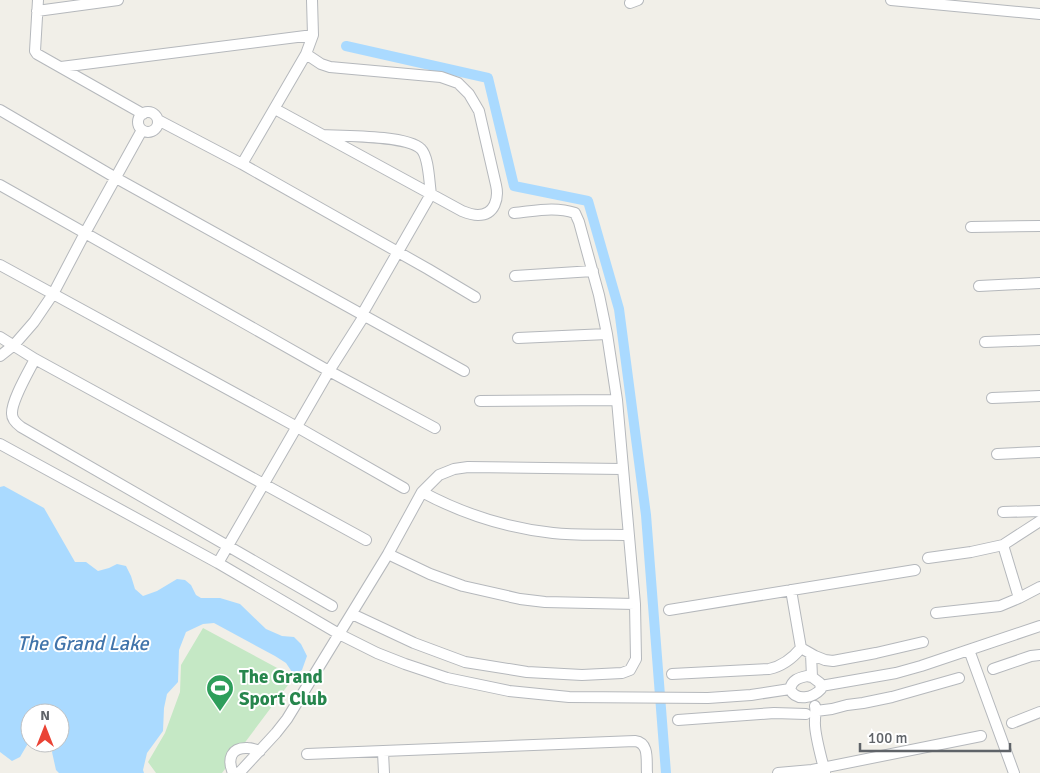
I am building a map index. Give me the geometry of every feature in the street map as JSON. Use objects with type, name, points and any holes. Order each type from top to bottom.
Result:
[{"type":"street","points":[[38,0],[35,51],[143,114]]},
{"type":"street","points":[[37,11],[118,0]]},
{"type":"street","points":[[242,164],[306,54],[313,35],[312,0]]},
{"type":"street","points":[[891,0],[1040,14]]},
{"type":"street","points":[[62,67],[313,35]]},
{"type":"street","points":[[275,109],[462,211],[476,216],[483,215],[489,212],[496,204],[498,195],[479,111],[469,94],[458,83],[441,77],[330,67],[321,64],[306,54]]},
{"type":"street","points":[[0,110],[116,178],[464,371]]},
{"type":"street","points":[[158,120],[158,125],[155,129],[146,132],[139,126],[138,121],[143,114],[152,113],[158,120],[242,164],[475,298]]},
{"type":"street","points":[[0,356],[14,345],[34,322],[53,294],[142,130]]},
{"type":"street","points":[[218,563],[329,371],[364,316],[364,311],[430,194],[425,156],[421,149],[411,143],[397,139],[322,135]]},
{"type":"street","points":[[0,185],[329,371],[435,428]]},
{"type":"street","points":[[352,614],[414,644],[465,662],[527,672],[582,675],[622,674],[630,670],[636,659],[629,535],[617,400],[607,334],[593,271],[575,213],[565,209],[514,212]]},
{"type":"street","points":[[971,227],[1040,226]]},
{"type":"street","points":[[0,265],[297,427],[404,488]]},
{"type":"street","points":[[515,276],[593,271]]},
{"type":"street","points":[[979,286],[1040,283]]},
{"type":"street","points":[[518,338],[607,334]]},
{"type":"street","points":[[0,337],[35,359],[366,540]]},
{"type":"street","points":[[985,342],[1040,340]]},
{"type":"street","points":[[35,359],[16,399],[12,415],[15,422],[21,427],[332,606]]},
{"type":"street","points":[[992,398],[1040,396]]},
{"type":"street","points":[[480,401],[617,400]]},
{"type":"street","points":[[0,444],[218,563],[339,634],[391,659],[455,680],[509,691],[569,697],[708,698],[751,695],[790,689]]},
{"type":"street","points":[[997,454],[1040,452]]},
{"type":"street","points":[[239,773],[288,719],[388,554],[422,492],[440,475],[454,469],[468,467],[622,469]]},
{"type":"street","points":[[422,492],[470,515],[502,524],[554,533],[629,535]]},
{"type":"street","points":[[1003,512],[1040,511]]},
{"type":"street","points":[[928,558],[1003,545],[1040,520]]},
{"type":"street","points":[[1003,545],[1019,598]]},
{"type":"street","points":[[388,554],[430,574],[463,586],[520,599],[545,602],[634,604]]},
{"type":"street","points":[[669,610],[916,570]]},
{"type":"street","points":[[936,613],[1000,606],[1040,587]]},
{"type":"street","points":[[791,590],[801,648],[824,660],[833,661],[923,642]]},
{"type":"street","points":[[821,686],[896,673],[1040,626]]},
{"type":"street","points":[[672,674],[769,669],[778,667],[793,657],[801,648]]},
{"type":"street","points":[[969,650],[1014,773]]},
{"type":"street","points":[[811,654],[812,677]]},
{"type":"street","points":[[993,669],[1031,656],[1040,655]]},
{"type":"street","points":[[793,657],[798,678]]},
{"type":"street","points":[[790,689],[798,678],[812,677],[821,686]]},
{"type":"street","points":[[678,720],[774,713],[812,715],[847,705],[892,697],[959,678]]},
{"type":"street","points":[[790,689],[792,694],[797,696],[808,696],[818,692],[821,686]]},
{"type":"street","points":[[808,696],[825,770]]},
{"type":"street","points":[[1012,723],[1040,712]]},
{"type":"street","points":[[778,773],[825,770],[981,736]]},
{"type":"street","points":[[307,754],[634,740],[641,742],[645,746],[647,773]]},
{"type":"street","points":[[232,773],[230,759],[232,754],[238,750],[248,748],[260,751]]},
{"type":"street","points":[[383,752],[384,773]]},
{"type":"green space","name":"The Grand Sport Club","points":[[203,628],[294,677],[222,773],[156,773],[148,762],[165,733],[180,692],[181,665]]},
{"type":"water","name":"The Grand Lake","points":[[4,486],[44,508],[75,562],[86,562],[98,571],[117,564],[126,566],[135,589],[143,596],[157,591],[177,579],[185,580],[191,585],[196,595],[201,598],[220,598],[240,604],[266,629],[282,636],[294,637],[301,644],[307,656],[302,670],[294,675],[286,663],[275,656],[214,623],[203,624],[186,632],[179,650],[178,682],[167,694],[163,731],[147,753],[144,773],[59,773],[56,770],[52,753],[70,753],[70,703],[20,703],[20,753],[22,753],[20,757],[12,761],[0,752],[0,487]]},
{"type":"waterway","points":[[346,46],[488,78],[514,186],[588,201],[619,309],[646,515],[666,773]]},
{"type":"place","name":"The Grand Sport Club","points":[[220,712]]}]
